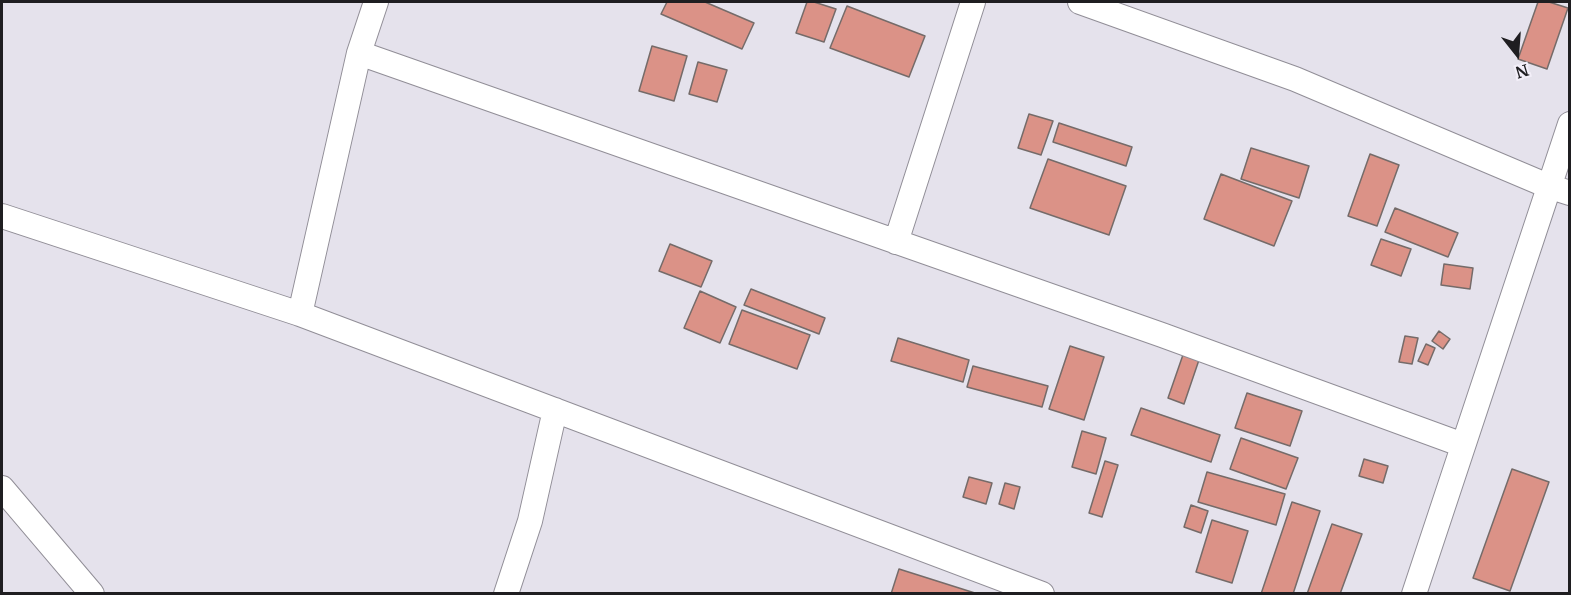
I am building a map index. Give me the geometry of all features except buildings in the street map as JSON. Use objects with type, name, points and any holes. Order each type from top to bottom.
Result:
[{"type":"street","points":[[300,314],[359,53],[376,2]]},
{"type":"street","points":[[896,242],[973,2]]},
{"type":"street","points":[[1080,2],[1295,79],[1559,189]]},
{"type":"street","points":[[359,53],[1162,335],[1463,445]]},
{"type":"street","points":[[1414,594],[1463,445],[1559,189],[1569,124]]},
{"type":"street","points":[[2,216],[300,314],[1042,594]]},
{"type":"street","points":[[506,594],[530,521],[555,410]]},
{"type":"street","points":[[2,488],[92,594]]}]
